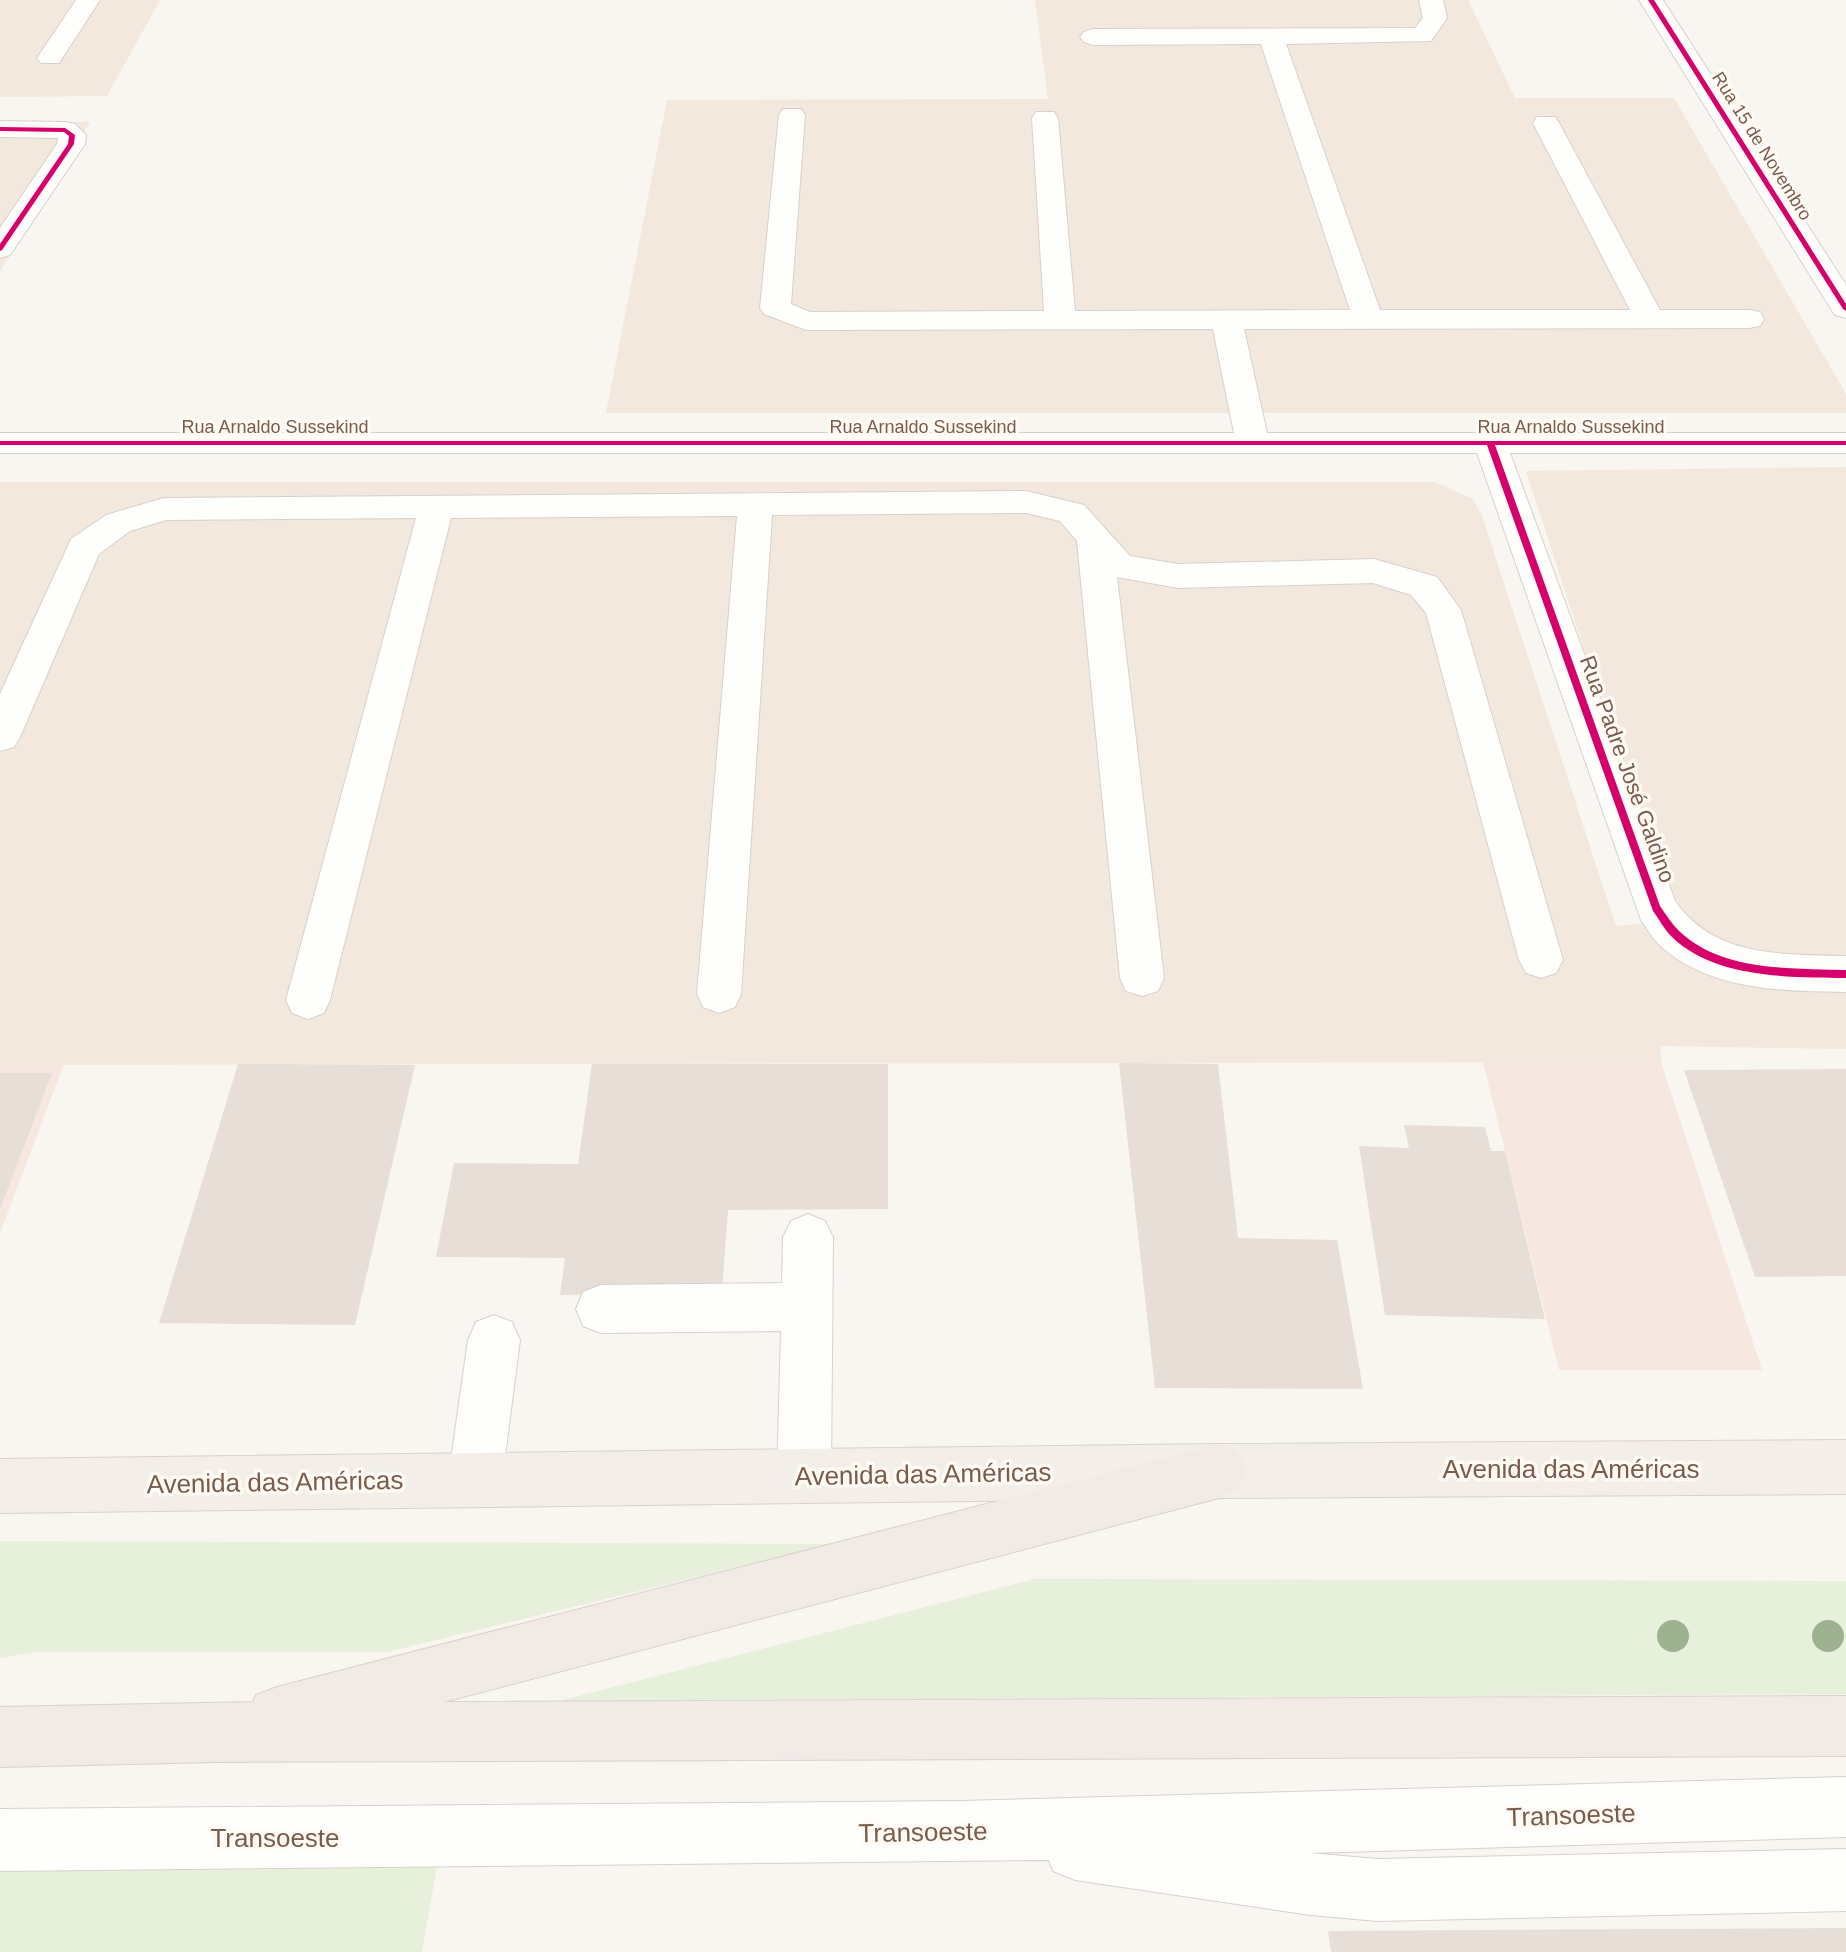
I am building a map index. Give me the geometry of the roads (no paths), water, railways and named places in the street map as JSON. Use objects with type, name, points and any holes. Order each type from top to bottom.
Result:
[{"type":"highway","points":[[216,1732],[1219,1471]]},
{"type":"highway","points":[[0,1737],[216,1732],[1846,1726]]},
{"type":"main road","name":"Avenida das Américas","points":[[0,1486],[804,1475],[1846,1467]]},
{"type":"street","points":[[50,58],[88,0]]},
{"type":"street","points":[[1093,37],[1422,36],[1435,18],[1431,0]]},
{"type":"street","name":"Rua 15 de Novembro","points":[[1651,0],[1846,309]]},
{"type":"street","points":[[1271,36],[1368,319]]},
{"type":"street","points":[[792,115],[775,308],[806,321],[1749,319]]},
{"type":"street","points":[[1045,118],[1060,320]]},
{"type":"street","points":[[1546,123],[1650,319]]},
{"type":"street","points":[[0,129],[56,129],[72,135],[71,144],[0,249]]},
{"type":"street","points":[[1226,320],[1253,443]]},
{"type":"street","name":"Rua Arnaldo Sussekind","points":[[0,443],[1846,443]]},
{"type":"street","name":"Rua Padre José Galdino","points":[[1490,443],[1656,908],[1677,936],[1715,960],[1756,971],[1846,974]]},
{"type":"street","points":[[0,737],[84,547],[118,523],[164,509],[755,507],[1026,502],[1072,513],[1119,566],[1178,576],[1374,571],[1424,586],[1443,610],[1541,960]]},
{"type":"street","points":[[719,994],[755,507]]},
{"type":"street","points":[[308,1000],[436,509]]},
{"type":"street","points":[[1095,541],[1142,978]]},
{"type":"street","points":[[804,1475],[808,1237]]},
{"type":"street","points":[[601,1309],[806,1307]]},
{"type":"street","points":[[475,1480],[494,1340]]},
{"type":"street","name":"Transoeste","points":[[0,1840],[961,1832],[1846,1807]]},
{"type":"street","points":[[961,1832],[1311,1884],[1377,1890],[1846,1880]]}]
